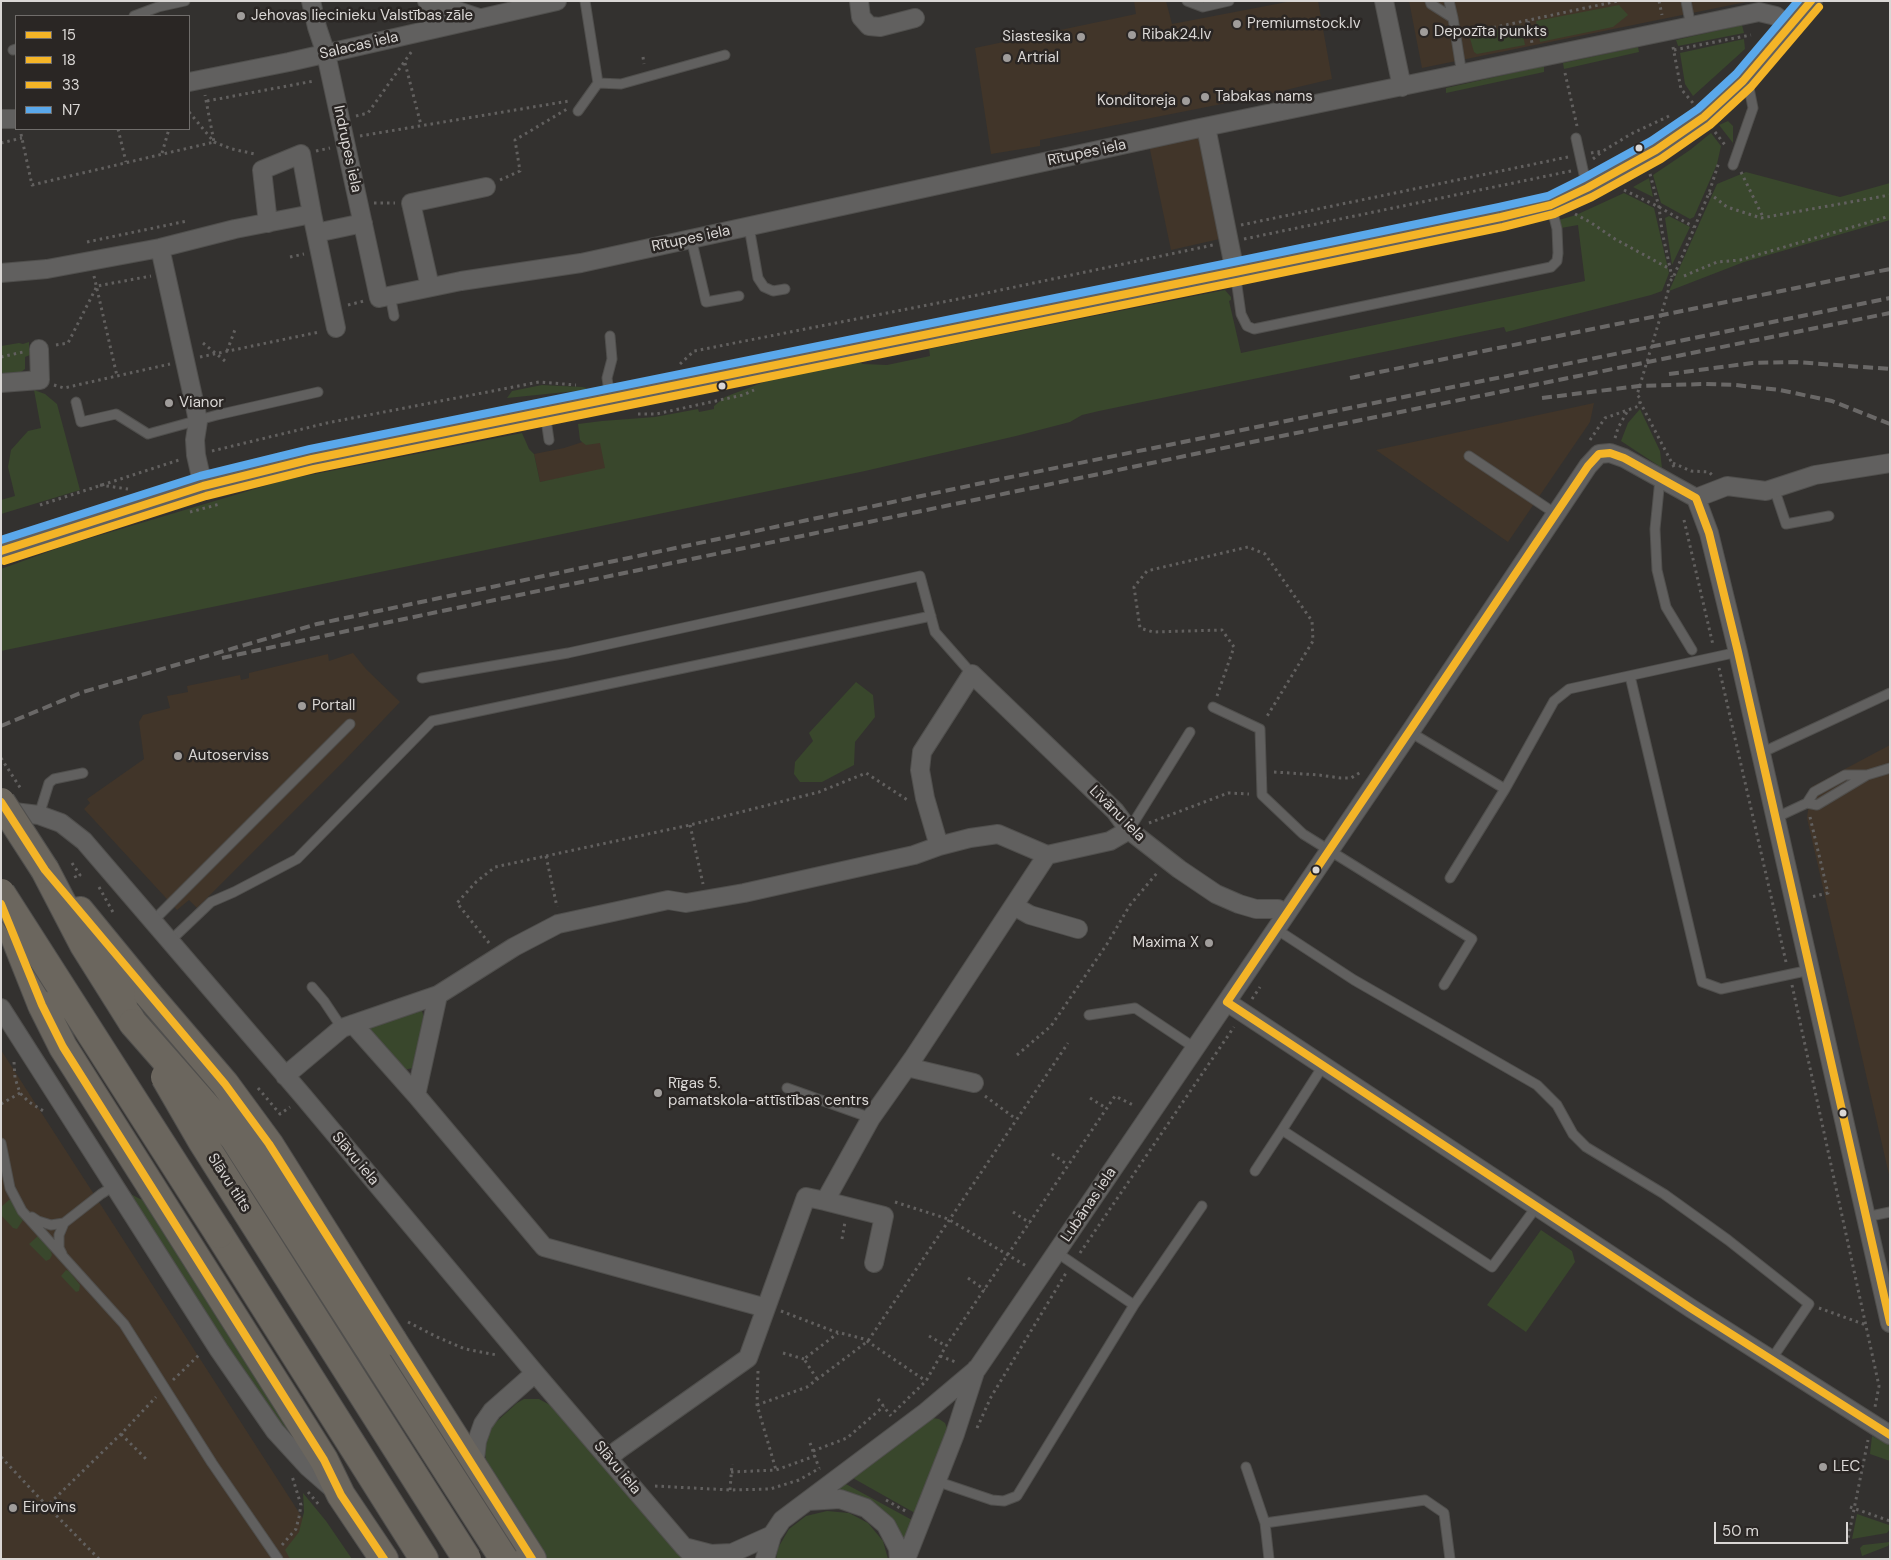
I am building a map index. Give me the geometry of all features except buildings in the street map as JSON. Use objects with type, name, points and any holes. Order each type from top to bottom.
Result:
[{"type":"highway","name":"Slāvu tilts","points":[[1,802],[62,866],[84,945],[133,1023],[202,1142],[467,1559]]},
{"type":"highway","points":[[62,866],[269,1144],[532,1559]]},
{"type":"highway","points":[[1,893],[424,1559]]},
{"type":"highway","points":[[1,903],[42,1005],[63,1047],[324,1460],[341,1495],[384,1559]]},
{"type":"highway","points":[[133,1023],[234,1138],[504,1559]]},
{"type":"street","name":"Indrupes iela","points":[[311,1],[332,78],[363,223],[385,297]]},
{"type":"street","points":[[427,1],[480,18]]},
{"type":"street","name":"Salacas iela","points":[[195,81],[326,54],[557,1]]},
{"type":"street","points":[[859,1],[861,17],[869,26],[880,28],[915,18]]},
{"type":"street","points":[[1384,1],[1402,87]]},
{"type":"street","points":[[1,550],[204,486],[312,459],[545,412],[609,391],[1235,272],[1500,218],[1551,205],[1585,178],[1656,150],[1698,110],[1727,97],[1744,81],[1811,1]]},
{"type":"street","name":"Rītupes iela","points":[[385,297],[461,281],[581,263],[1206,127],[1462,75],[1667,26],[1691,27],[1759,12],[1768,13],[1782,20],[1790,27]]},
{"type":"street","points":[[1,120],[15,119]]},
{"type":"street","points":[[1206,127],[1235,272]]},
{"type":"street","points":[[268,222],[262,170],[301,154],[337,332]]},
{"type":"street","points":[[430,287],[410,203],[486,186]]},
{"type":"street","points":[[1,272],[47,268],[160,248],[268,222],[312,214]]},
{"type":"street","points":[[316,232],[363,223]]},
{"type":"street","points":[[160,248],[198,421],[195,440],[196,455],[204,486]]},
{"type":"street","points":[[1,383],[40,380],[39,349]]},
{"type":"street","points":[[1610,453],[1624,458],[1696,498],[1709,534],[1738,652],[1890,1323]]},
{"type":"street","name":"Lubānas iela","points":[[906,1559],[977,1369],[1410,732],[1588,466],[1599,454],[1610,453]]},
{"type":"street","points":[[1696,498],[1727,486],[1766,491],[1815,475],[1890,463]]},
{"type":"street","points":[[939,846],[925,798],[920,770],[922,752],[972,674]]},
{"type":"street","name":"Līvānu iela","points":[[972,674],[1115,811],[1129,830],[1168,860],[1216,894],[1256,909],[1271,908],[1286,913]]},
{"type":"street","name":"Slāvu iela","points":[[1,816],[14,812],[40,815],[62,823],[84,841],[690,1553]]},
{"type":"street","points":[[285,1076],[348,1026],[438,995],[514,947],[558,924],[668,900],[686,903],[706,899],[914,855],[939,846],[998,834],[1047,855],[1110,841],[1120,837],[1129,830]]},
{"type":"street","points":[[825,1201],[870,1118],[907,1067],[1047,855]]},
{"type":"street","points":[[1014,906],[1030,915],[1078,929]]},
{"type":"street","points":[[416,1095],[438,995]]},
{"type":"street","points":[[1227,1002],[1771,1360],[1890,1435]]},
{"type":"street","points":[[1,1008],[219,1350],[276,1431],[308,1467],[341,1495]]},
{"type":"street","points":[[348,1026],[416,1095],[544,1247],[766,1308]]},
{"type":"street","points":[[907,1067],[974,1083]]},
{"type":"street","points":[[609,1458],[748,1358],[806,1197],[884,1216],[874,1263]]},
{"type":"street","name":"Lubānas iela","points":[[772,1535],[782,1520],[926,1412],[977,1369]]},
{"type":"street","points":[[485,1484],[476,1459],[478,1441],[483,1424],[492,1410],[535,1373]]},
{"type":"street","points":[[808,1500],[840,1498],[866,1508],[886,1525],[898,1548],[899,1559]]},
{"type":"street","points":[[690,1553],[732,1553],[772,1535]]},
{"type":"street","points":[[765,1559],[772,1535]]},
{"type":"lane","points":[[137,15],[158,7],[185,1]]},
{"type":"lane","points":[[582,105],[598,83],[585,1]]},
{"type":"lane","points":[[1187,1],[1203,7],[1229,1]]},
{"type":"lane","points":[[1430,1],[1430,4],[1452,18]]},
{"type":"lane","points":[[1450,1],[1462,75]]},
{"type":"lane","points":[[1686,1],[1691,27]]},
{"type":"lane","points":[[598,83],[620,84],[725,55]]},
{"type":"lane","points":[[1733,165],[1753,108],[1749,88],[1744,81]]},
{"type":"lane","points":[[1576,138],[1585,178]]},
{"type":"lane","points":[[1235,272],[1241,314],[1247,326],[1254,329],[1551,267],[1557,261],[1558,253],[1551,205]]},
{"type":"lane","points":[[749,227],[758,278],[764,287],[772,291],[785,290]]},
{"type":"lane","points":[[691,238],[706,302],[739,296]]},
{"type":"lane","points":[[385,297],[394,316]]},
{"type":"lane","points":[[609,391],[607,378],[612,359],[610,336]]},
{"type":"lane","points":[[76,402],[81,422],[116,414],[148,434],[318,392]]},
{"type":"lane","points":[[545,412],[549,440]]},
{"type":"lane","points":[[1469,456],[1556,514]]},
{"type":"lane","points":[[1660,479],[1655,529],[1657,570],[1666,607],[1692,650]]},
{"type":"lane","points":[[1774,488],[1786,524],[1829,516]]},
{"type":"lane","points":[[422,678],[568,652],[920,576],[935,632],[972,674]]},
{"type":"lane","points":[[170,941],[210,902],[234,892],[297,859],[432,721],[931,616]]},
{"type":"lane","points":[[1450,878],[1506,789],[1554,701],[1569,689],[1738,652]]},
{"type":"lane","points":[[1630,676],[1702,982],[1721,989],[1810,970]]},
{"type":"lane","points":[[1761,753],[1890,693]]},
{"type":"lane","points":[[1213,707],[1260,729],[1262,794],[1304,834],[1472,938],[1444,985]]},
{"type":"lane","points":[[153,921],[350,724]]},
{"type":"lane","points":[[1129,830],[1190,732]]},
{"type":"lane","points":[[1410,732],[1506,789]]},
{"type":"lane","points":[[1807,803],[1817,805],[1867,775],[1890,768]]},
{"type":"lane","points":[[40,815],[49,783],[54,779],[82,773]]},
{"type":"lane","points":[[1775,818],[1807,803],[1814,792],[1837,779],[1845,776],[1867,775]]},
{"type":"lane","points":[[1276,929],[1354,980],[1537,1085],[1557,1105],[1573,1134],[1586,1147],[1664,1194],[1728,1240],[1809,1304],[1771,1360]]},
{"type":"lane","points":[[312,987],[348,1026]]},
{"type":"lane","points":[[1089,1014],[1135,1008],[1195,1048]]},
{"type":"lane","points":[[1254,1171],[1323,1066]]},
{"type":"lane","points":[[787,1088],[870,1118]]},
{"type":"lane","points":[[1282,1130],[1492,1267],[1537,1206]]},
{"type":"lane","points":[[1,1143],[10,1188],[22,1211],[124,1324],[236,1499],[276,1556]]},
{"type":"lane","points":[[22,1211],[38,1221],[52,1225],[64,1223],[114,1186]]},
{"type":"lane","points":[[936,1481],[992,1500],[1004,1501],[1017,1496],[1134,1305],[1202,1206]]},
{"type":"lane","points":[[1866,1217],[1890,1212]]},
{"type":"lane","points":[[64,1223],[59,1234],[59,1248],[64,1259]]},
{"type":"lane","points":[[1056,1252],[1134,1305]]},
{"type":"lane","points":[[1246,1467],[1265,1523],[1269,1559]]},
{"type":"lane","points":[[1265,1523],[1425,1500],[1444,1513],[1450,1559]]},
{"type":"path","points":[[1456,36],[1618,1]]},
{"type":"path","points":[[1659,1],[1674,50],[1681,89],[1725,145],[1708,193],[1673,278],[1668,283],[1669,288],[1636,396],[1640,398],[1640,402],[1673,463],[1679,489]]},
{"type":"path","points":[[1746,15],[1753,43]]},
{"type":"path","points":[[1528,21],[1533,46]]},
{"type":"path","points":[[341,119],[368,113],[427,30]]},
{"type":"path","points":[[1674,50],[1751,35]]},
{"type":"path","points":[[404,62],[421,125]]},
{"type":"path","points":[[1565,73],[1578,131],[1576,138]]},
{"type":"path","points":[[206,101],[332,78]]},
{"type":"path","points":[[195,81],[206,101],[214,142]]},
{"type":"path","points":[[1698,110],[1700,96]]},
{"type":"path","points":[[301,154],[345,141],[421,125],[582,105]]},
{"type":"path","points":[[486,186],[520,171],[515,140],[564,110],[582,105]]},
{"type":"path","points":[[1685,107],[1698,110]]},
{"type":"path","points":[[190,113],[214,142],[232,150],[267,156],[270,167]]},
{"type":"path","points":[[673,370],[694,351],[963,298],[1228,235],[1602,151],[1631,134],[1671,115]]},
{"type":"path","points":[[19,130],[32,185],[214,142]]},
{"type":"path","points":[[118,130],[126,162]]},
{"type":"path","points":[[162,154],[169,130]]},
{"type":"path","points":[[1,143],[22,138]]},
{"type":"path","points":[[1228,235],[1585,178],[1602,151]]},
{"type":"path","points":[[1741,172],[1763,217]]},
{"type":"path","points":[[1650,174],[1659,207],[1673,278]]},
{"type":"path","points":[[1622,190],[1659,207],[1694,227]]},
{"type":"path","points":[[1708,193],[1727,207],[1763,217],[1890,195]]},
{"type":"path","points":[[359,202],[410,203]]},
{"type":"path","points":[[1572,213],[1670,269]]},
{"type":"path","points":[[1684,276],[1717,262],[1740,260],[1890,216]]},
{"type":"path","points":[[78,244],[188,221]]},
{"type":"path","points":[[290,257],[307,253]]},
{"type":"path","points":[[97,286],[165,273]]},
{"type":"path","points":[[39,349],[68,343],[97,286]]},
{"type":"path","points":[[97,286],[117,376]]},
{"type":"path","points":[[332,309],[385,297]]},
{"type":"path","points":[[227,351],[236,328]]},
{"type":"path","points":[[40,380],[64,388],[216,353],[337,332]]},
{"type":"path","points":[[203,343],[225,361]]},
{"type":"path","points":[[327,424],[539,382],[592,387],[609,391]]},
{"type":"path","points":[[637,414],[656,414],[725,400]]},
{"type":"path","points":[[1610,453],[1618,428],[1628,410],[1639,406],[1640,402]]},
{"type":"path","points":[[1673,463],[1691,470],[1710,472],[1715,477],[1714,491]]},
{"type":"path","points":[[181,515],[224,502]]},
{"type":"path","points":[[1682,514],[1789,975],[1878,1386],[1847,1544]]},
{"type":"path","points":[[1213,707],[1234,646],[1222,630],[1153,632],[1140,628],[1134,587],[1147,571],[1248,547],[1265,554],[1312,621],[1313,641],[1260,729]]},
{"type":"path","points":[[1261,771],[1351,778],[1366,770]]},
{"type":"path","points":[[500,956],[457,903],[476,882],[495,867],[690,825],[818,792],[866,773],[913,803]]},
{"type":"path","points":[[1129,830],[1228,793],[1262,794]]},
{"type":"path","points":[[1807,803],[1828,893],[1810,897]]},
{"type":"path","points":[[690,825],[706,899]]},
{"type":"path","points":[[546,856],[557,910]]},
{"type":"path","points":[[1017,1056],[1050,1026],[1107,944],[1130,905],[1168,860]]},
{"type":"path","points":[[98,884],[114,916]]},
{"type":"path","points":[[975,1432],[991,1397],[1073,1263],[1265,980]]},
{"type":"path","points":[[758,1405],[807,1387],[868,1341],[948,1219],[1068,1043]]},
{"type":"path","points":[[14,1059],[15,1078],[20,1093],[29,1102],[48,1113]]},
{"type":"path","points":[[974,1083],[980,1093],[1016,1120]]},
{"type":"path","points":[[254,1084],[280,1114],[292,1105]]},
{"type":"path","points":[[1,1104],[20,1093]]},
{"type":"path","points":[[884,1421],[926,1381],[946,1346],[1115,1096],[1138,1107]]},
{"type":"path","points":[[1090,1098],[1107,1108]]},
{"type":"path","points":[[1052,1154],[1068,1165]]},
{"type":"path","points":[[884,1216],[895,1202],[948,1219],[1029,1268],[1045,1245],[1056,1252]]},
{"type":"path","points":[[1013,1212],[1030,1223]]},
{"type":"path","points":[[968,1278],[985,1290]]},
{"type":"path","points":[[1809,1304],[1866,1325]]},
{"type":"path","points":[[766,1308],[786,1312],[839,1333],[868,1341],[926,1381]]},
{"type":"path","points":[[804,1359],[839,1333]]},
{"type":"path","points":[[929,1336],[946,1346]]},
{"type":"path","points":[[44,1510],[201,1352]]},
{"type":"path","points":[[783,1353],[804,1359],[817,1379]]},
{"type":"path","points":[[748,1358],[758,1366],[758,1405],[776,1470]]},
{"type":"path","points":[[878,1399],[891,1416]]},
{"type":"path","points":[[813,1450],[847,1438],[884,1406]]},
{"type":"path","points":[[121,1434],[148,1460]]},
{"type":"path","points":[[810,1444],[819,1468]]},
{"type":"path","points":[[731,1472],[776,1470],[815,1456]]},
{"type":"path","points":[[1,1458],[99,1559]]},
{"type":"path","points":[[730,1490],[732,1464]]},
{"type":"path","points":[[649,1486],[730,1490],[770,1488],[799,1480],[826,1465]]},
{"type":"path","points":[[276,1556],[296,1529],[299,1517],[300,1505],[291,1473]]},
{"type":"path","points":[[1850,1507],[1890,1521]]},
{"type":"shaded area","points":[[1134,1],[1166,1],[1172,24],[1292,1],[1318,1],[1332,79],[1252,98],[1040,140],[1040,146],[991,154],[975,48],[1136,14]]},
{"type":"shaded area","points":[[1409,1],[1751,1],[1422,68]]},
{"type":"shaded area","points":[[1204,134],[1224,238],[1171,250],[1149,145]]},
{"type":"shaded area","points":[[1594,403],[1590,422],[1508,542],[1376,450]]},
{"type":"shaded area","points":[[607,434],[614,469],[540,482],[534,454],[564,448]]},
{"type":"shaded area","points":[[353,653],[366,669],[400,702],[345,760],[197,908],[189,900],[177,910],[84,809],[90,803],[87,799],[144,759],[139,722],[143,715],[170,708],[167,696],[188,692],[187,686],[240,675],[241,680],[249,678],[249,673],[328,654],[329,661]]},
{"type":"shaded area","points":[[1890,745],[1890,1179],[1807,818],[1811,787]]},
{"type":"shaded area","points":[[1,1050],[329,1559],[1,1559]]},
{"type":"green space","points":[[1619,5],[1628,15],[1613,27],[1540,42],[1536,21]]},
{"type":"green space","points":[[1521,25],[1525,45],[1477,54],[1474,52],[1469,35]]},
{"type":"green space","points":[[1742,25],[1744,33],[1678,46],[1676,40]]},
{"type":"green space","points":[[1744,39],[1745,49],[1693,96],[1685,84],[1680,53]]},
{"type":"green space","points":[[1638,47],[1639,52],[1564,69],[1563,63]]},
{"type":"green space","points":[[1544,66],[1544,72],[1446,93],[1446,88]]},
{"type":"green space","points":[[1728,121],[1733,126],[1733,143],[1719,125]]},
{"type":"green space","points":[[1711,133],[1721,146],[1717,164],[1694,217],[1690,219],[1661,203],[1653,175]]},
{"type":"green space","points":[[1746,172],[1840,197],[1890,183],[1890,220],[1744,262],[1669,291],[1717,184]]},
{"type":"green space","points":[[1649,178],[1653,197],[1633,187]]},
{"type":"green space","points":[[1624,193],[1654,208],[1669,273],[1662,291],[1651,295],[1506,332],[1504,327],[1099,411],[1082,415],[1070,422],[1016,436],[865,471],[1,651],[1,569],[64,546],[285,480],[522,433],[529,449],[534,454],[540,482],[605,468],[600,443],[586,445],[582,442],[580,440],[578,424],[655,417],[698,409],[699,412],[714,409],[714,406],[725,397],[769,380],[857,361],[863,364],[887,365],[930,356],[929,349],[1225,290],[1231,297],[1229,301],[1241,353],[1585,281],[1578,225],[1561,228],[1559,220],[1576,215]]},
{"type":"green space","points":[[1669,216],[1690,227],[1672,265],[1665,218]]},
{"type":"green space","points":[[29,342],[29,350],[35,350],[35,353],[25,357],[25,369],[21,372],[1,375],[1,346]]},
{"type":"green space","points":[[542,385],[582,387],[586,388],[586,390],[507,398],[512,391]]},
{"type":"green space","points":[[34,390],[45,394],[57,404],[80,490],[1,514],[1,500],[15,496],[8,467],[11,450],[28,431],[41,428]]},
{"type":"green space","points":[[1640,409],[1660,451],[1662,468],[1621,441],[1628,423]]},
{"type":"green space","points":[[856,682],[873,695],[875,717],[855,742],[854,765],[822,782],[800,782],[794,774],[795,762],[813,741],[809,733]]},
{"type":"green space","points":[[414,1010],[422,1011],[424,1018],[412,1068],[405,1070],[369,1029],[372,1021]]},
{"type":"green space","points":[[127,1192],[151,1202],[314,1460],[264,1405]]},
{"type":"green space","points":[[9,1200],[12,1200],[23,1220],[17,1229],[13,1228],[1,1215],[1,1207]]},
{"type":"green space","points":[[1541,1230],[1572,1251],[1575,1262],[1526,1332],[1487,1305]]},
{"type":"green space","points":[[38,1236],[51,1251],[50,1259],[46,1261],[29,1244]]},
{"type":"green space","points":[[66,1270],[69,1271],[80,1285],[79,1291],[76,1292],[61,1276]]},
{"type":"green space","points":[[524,1399],[539,1399],[550,1405],[684,1559],[546,1559],[488,1469],[484,1449],[487,1435],[495,1423]]},
{"type":"green space","points":[[933,1418],[945,1423],[948,1430],[915,1513],[851,1477],[925,1422]]},
{"type":"green space","points":[[1872,1436],[1889,1445],[1890,1461],[1870,1454]]},
{"type":"green space","points":[[844,1483],[912,1520],[903,1544],[833,1492]]},
{"type":"green space","points":[[303,1493],[326,1521],[352,1559],[290,1559],[285,1550],[299,1532],[304,1512]]},
{"type":"green space","points":[[827,1511],[849,1513],[868,1523],[883,1541],[888,1559],[776,1559],[778,1548],[789,1529],[806,1516]]},
{"type":"green space","points":[[1857,1514],[1889,1525],[1890,1529],[1887,1533],[1852,1539]]},
{"type":"green space","points":[[1890,1542],[1888,1546],[1862,1556],[1860,1548],[1863,1545]]},
{"type":"railway","points":[[1350,378],[1890,269]]},
{"type":"railway","points":[[1,726],[83,692],[317,624],[1006,478],[1890,298]]},
{"type":"railway","points":[[222,658],[1257,441],[1890,313]]},
{"type":"railway","points":[[1669,374],[1752,363],[1795,362],[1890,369]]},
{"type":"railway","points":[[1542,398],[1639,386],[1736,385],[1780,390],[1832,401],[1890,424]]},
{"type":"transit line","name":"N7","points":[[1,540],[200,476],[310,449],[1233,262],[1548,196],[1651,141],[1698,109],[1736,74],[1798,1]]},
{"type":"transit line","name":"15","points":[[1,551],[203,486],[312,459],[1235,272],[1551,205],[1587,188],[1656,150],[1704,117],[1743,81],[1811,1]]},
{"type":"transit line","name":"18","points":[[4,561],[206,496],[314,469],[1237,282],[1503,227],[1554,214],[1592,197],[1661,159],[1710,125],[1751,87],[1819,7]]},
{"type":"transit line","name":"33","points":[[1890,1322],[1738,652],[1709,533],[1696,498],[1624,458],[1610,453],[1599,454],[1588,466],[1227,1002],[1692,1309],[1890,1435]]},
{"type":"transit line","name":"15","points":[[1,802],[45,870],[225,1084],[269,1144],[532,1559]]},
{"type":"transit line","name":"15","points":[[1,904],[42,1005],[63,1047],[324,1460],[341,1495],[384,1559]]},
{"type":"place","name":"Jehovas liecinieku Valstības zāle","points":[[241,16]]},
{"type":"place","name":"Premiumstock.lv","points":[[1237,24]]},
{"type":"place","name":"Depozīta punkts","points":[[1424,32]]},
{"type":"place","name":"Ribak24.lv","points":[[1132,35]]},
{"type":"place","name":"Siastesika","points":[[1081,37]]},
{"type":"place","name":"Artrial","points":[[1007,58]]},
{"type":"place","name":"Tabakas nams","points":[[1205,97]]},
{"type":"place","name":"Konditoreja","points":[[1186,101]]},
{"type":"place","name":"Vianor","points":[[169,403]]},
{"type":"place","name":"Portall","points":[[302,706]]},
{"type":"place","name":"Autoserviss","points":[[178,756]]},
{"type":"place","name":"Maxima X","points":[[1209,943]]},
{"type":"place","name":"Rīgas 5. pamatskola-attīstības centrs","points":[[658,1093]]},
{"type":"place","name":"LEC","points":[[1823,1467]]},
{"type":"place","name":"Eirovīns","points":[[13,1508]]}]
